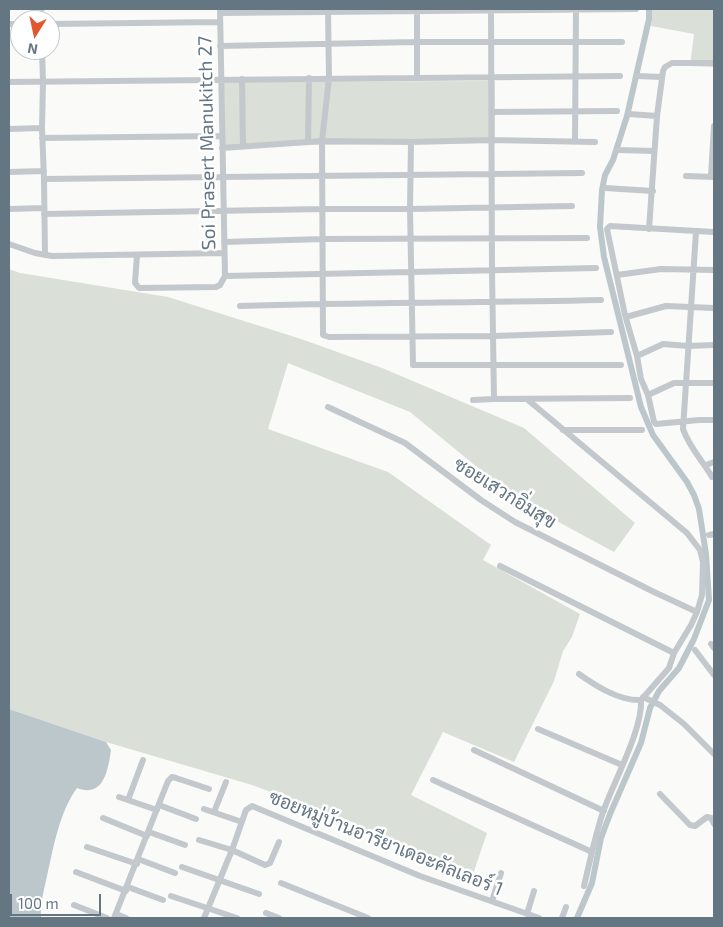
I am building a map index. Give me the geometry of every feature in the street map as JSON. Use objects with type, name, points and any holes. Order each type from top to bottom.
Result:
[{"type":"street","points":[[220,11],[636,9]]},
{"type":"street","points":[[328,10],[329,78],[322,141],[322,332],[324,336],[494,336],[611,332]]},
{"type":"street","points":[[416,77],[417,10]]},
{"type":"street","points":[[491,10],[491,207],[494,399]]},
{"type":"street","points":[[575,141],[576,10]]},
{"type":"street","name":"Soi Prasert Manukitch 27","points":[[220,11],[224,276]]},
{"type":"street","points":[[60,24],[220,22]]},
{"type":"street","points":[[220,46],[416,42],[622,42]]},
{"type":"street","points":[[43,60],[44,82],[42,138],[45,255]]},
{"type":"street","points":[[649,229],[657,116],[665,66],[672,63],[714,63]]},
{"type":"street","points":[[9,82],[620,76]]},
{"type":"street","points":[[637,76],[662,77]]},
{"type":"street","points":[[308,142],[309,78]]},
{"type":"street","points":[[242,79],[243,146]]},
{"type":"street","points":[[492,112],[617,111]]},
{"type":"street","points":[[629,114],[657,116]]},
{"type":"street","points":[[686,176],[713,176],[714,126]]},
{"type":"street","points":[[9,129],[42,128]]},
{"type":"street","points":[[42,138],[222,136]]},
{"type":"street","points":[[222,148],[322,141],[411,142],[491,140],[595,142]]},
{"type":"street","points":[[411,142],[410,304],[413,365],[621,365]]},
{"type":"street","points":[[618,150],[654,151]]},
{"type":"street","points":[[9,172],[44,171]]},
{"type":"street","points":[[44,179],[582,173]]},
{"type":"street","points":[[605,188],[652,191]]},
{"type":"street","points":[[9,209],[44,211],[223,211],[572,206]]},
{"type":"street","points":[[714,232],[608,227],[626,317],[637,356],[640,379],[648,395],[654,424],[714,420]]},
{"type":"street","points":[[696,232],[683,421],[686,439],[706,465],[712,477]]},
{"type":"street","points":[[224,242],[322,239],[587,238]]},
{"type":"street","points":[[9,244],[45,255],[224,253]]},
{"type":"street","points":[[137,255],[135,283],[139,288],[216,287],[220,285],[224,276],[596,268]]},
{"type":"street","points":[[618,275],[661,269],[714,270]]},
{"type":"street","points":[[240,306],[601,300]]},
{"type":"street","points":[[626,317],[660,307],[690,306],[714,308]]},
{"type":"street","points":[[637,356],[663,344],[688,346],[714,345]]},
{"type":"street","points":[[648,395],[674,383],[714,383]]},
{"type":"street","points":[[473,400],[630,398]]},
{"type":"street","points":[[528,400],[687,533],[700,550],[703,562],[702,595],[697,612],[692,625],[674,653],[674,658],[668,668],[643,699],[642,710],[604,811],[584,886]]},
{"type":"street","name":"ซอยเสวกอิ่มสุข","points":[[328,407],[404,443],[481,500],[515,522],[697,612]]},
{"type":"street","points":[[563,430],[642,430]]},
{"type":"street","points":[[706,465],[714,462]]},
{"type":"street","points":[[500,566],[674,653]]},
{"type":"street","points":[[694,650],[714,675]]},
{"type":"street","points":[[579,674],[630,701],[643,699],[660,705],[684,724],[714,754]]},
{"type":"street","points":[[538,729],[622,765]]},
{"type":"street","points":[[474,750],[604,811]]},
{"type":"street","points":[[128,800],[143,760]]},
{"type":"street","points":[[126,918],[115,916],[168,781],[172,777],[210,789]]},
{"type":"street","points":[[432,780],[592,852]]},
{"type":"street","points":[[214,812],[226,782]]},
{"type":"street","points":[[660,794],[690,825],[695,826],[707,817],[711,818],[714,824]]},
{"type":"street","points":[[119,797],[196,819]]},
{"type":"street","name":"ซอยหมู่บ้านอารียาเดอะคัลเลอร์ 1","points":[[204,918],[242,822],[248,808],[252,806],[386,863],[539,918]]},
{"type":"street","points":[[204,809],[242,822]]},
{"type":"street","points":[[103,818],[185,845]]},
{"type":"street","points":[[199,840],[232,850],[268,865],[279,842]]},
{"type":"street","points":[[88,847],[175,873]]},
{"type":"street","points":[[182,867],[259,894]]},
{"type":"street","points":[[76,872],[163,900]]},
{"type":"street","points":[[492,901],[501,872]]},
{"type":"street","points":[[281,883],[355,916],[368,918]]},
{"type":"street","points":[[526,914],[534,891]]},
{"type":"street","points":[[171,896],[237,918]]},
{"type":"street","points":[[74,905],[107,918]]},
{"type":"street","points":[[562,918],[566,907]]},
{"type":"street","points":[[266,913],[280,918]]},
{"type":"shaded area","points":[[652,9],[714,9],[714,67],[690,66],[694,34],[651,26]]},
{"type":"shaded area","points":[[495,81],[495,143],[225,146],[224,82]]},
{"type":"shaded area","points":[[9,269],[20,273],[168,297],[301,339],[382,368],[524,428],[635,523],[614,552],[516,499],[410,412],[288,363],[268,429],[388,472],[491,545],[483,560],[580,614],[572,637],[563,651],[554,681],[514,762],[443,732],[411,795],[487,833],[471,880],[352,822],[252,785],[106,742],[9,709]]},
{"type":"shaded area","points":[[9,709],[106,742],[111,750],[103,780],[95,789],[83,790],[77,788],[61,819],[42,897],[41,918],[9,918]]},
{"type":"waterway","points":[[577,918],[592,883],[601,838],[641,743],[650,708],[659,691],[679,668],[694,639],[709,600],[706,554],[699,509],[687,482],[653,435],[641,407],[604,257],[600,227],[602,190],[605,175],[613,160],[627,116],[649,19],[649,9]]}]
